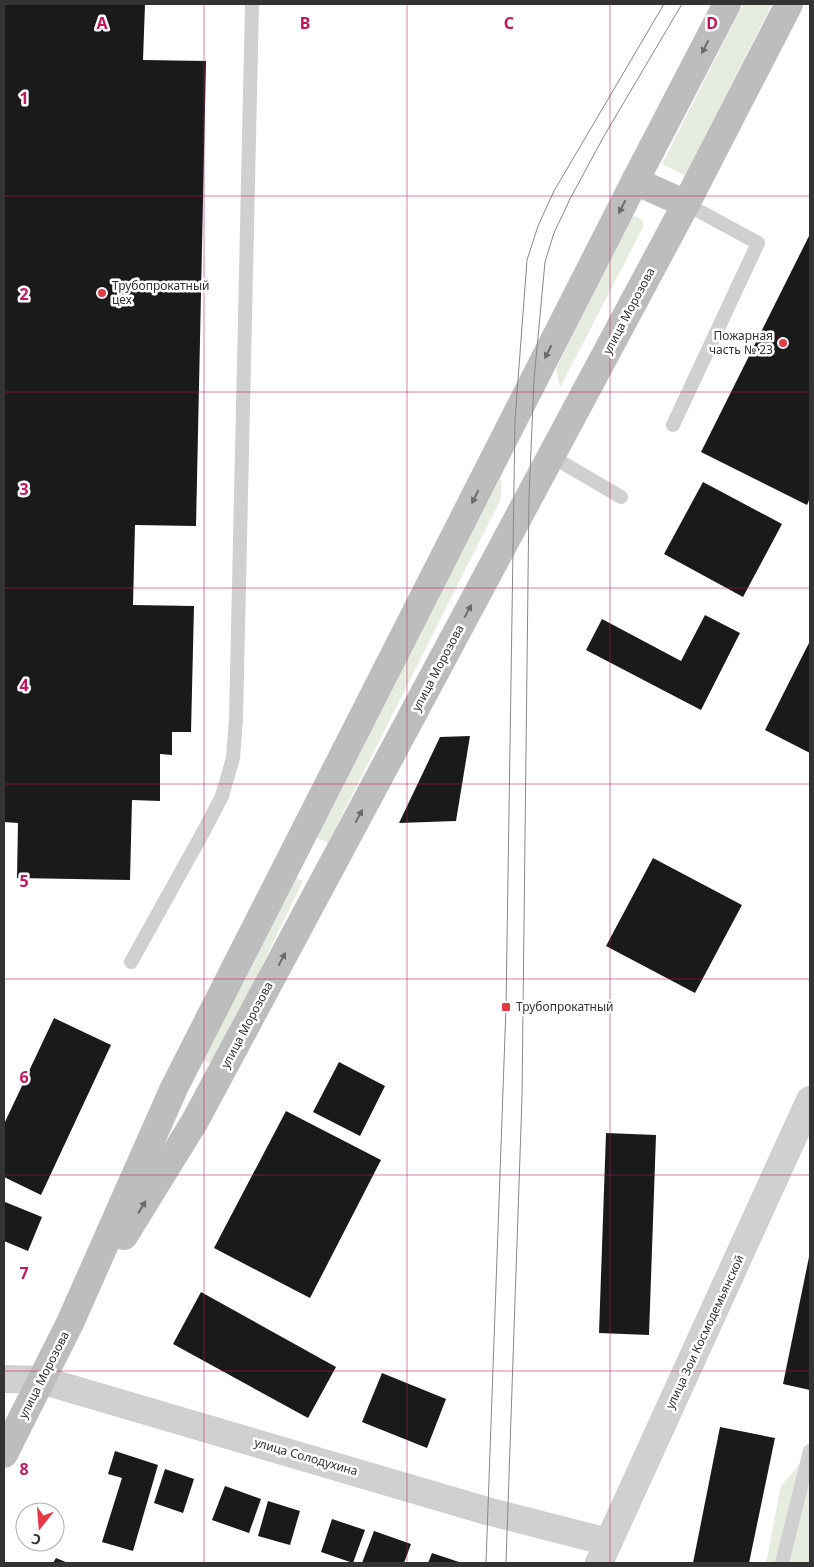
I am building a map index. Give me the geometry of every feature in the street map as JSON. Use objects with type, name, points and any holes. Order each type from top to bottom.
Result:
[{"type":"main road","name":"улица Морозова","points":[[4,1454],[70,1323],[174,1088],[635,181],[728,4]]},
{"type":"main road","name":"улица Морозова","points":[[70,1323],[195,1121],[686,204],[789,4]]},
{"type":"main road","points":[[635,181],[686,204]]},
{"type":"street","name":"улица Зои Космодемьянской","points":[[604,1552],[810,1100]]},
{"type":"street","name":"улица Солодухина","points":[[4,1379],[41,1380],[487,1511],[604,1552]]},
{"type":"lane","points":[[131,962],[222,796],[232,758],[236,719],[252,4]]},
{"type":"lane","points":[[673,425],[758,243],[686,204]]},
{"type":"lane","points":[[551,456],[621,497]]},
{"type":"lane","points":[[782,1563],[810,1451]]},
{"type":"shaded area","points":[[743,4],[772,4],[686,176],[662,164]]},
{"type":"shaded area","points":[[632,216],[638,217],[643,221],[643,227],[560,388],[556,369]]},
{"type":"shaded area","points":[[501,477],[501,499],[328,843],[314,836]]},
{"type":"shaded area","points":[[291,876],[303,881],[217,1058],[214,1062],[210,1063],[205,1061],[203,1058]]},
{"type":"shaded area","points":[[810,1452],[810,1563],[766,1563],[781,1486]]},
{"type":"building","name":"Трубопрокатный цех","points":[[4,4],[145,4],[143,60],[206,61],[196,526],[135,525],[133,605],[194,606],[191,732],[172,732],[172,755],[160,754],[160,801],[132,800],[130,880],[17,878],[18,823],[4,822]]},
{"type":"building","name":"Пожарная часть № 23","points":[[810,234],[810,498],[807,505],[701,452]]},
{"type":"building","points":[[703,482],[782,524],[743,597],[664,554]]},
{"type":"building","points":[[705,615],[740,633],[701,710],[586,650],[602,619],[681,661]]},
{"type":"building","points":[[810,641],[810,753],[765,730]]},
{"type":"building","points":[[470,736],[456,821],[399,823],[440,737]]},
{"type":"building","points":[[653,858],[742,905],[695,993],[606,946]]},
{"type":"building","points":[[54,1018],[111,1045],[41,1195],[4,1177],[4,1124]]},
{"type":"building","points":[[339,1062],[385,1086],[360,1136],[313,1112]]},
{"type":"building","points":[[286,1111],[381,1160],[310,1298],[214,1248]]},
{"type":"building","points":[[606,1133],[656,1135],[649,1335],[599,1333]]},
{"type":"building","points":[[5,1202],[42,1217],[28,1251],[4,1241]]},
{"type":"building","points":[[810,1257],[810,1390],[783,1384]]},
{"type":"building","points":[[201,1292],[336,1367],[308,1418],[173,1344]]},
{"type":"building","points":[[382,1373],[446,1399],[427,1448],[362,1422]]},
{"type":"building","points":[[720,1427],[775,1438],[749,1563],[693,1563]]},
{"type":"building","points":[[115,1451],[158,1465],[133,1551],[102,1542],[122,1478],[108,1474]]},
{"type":"building","points":[[165,1469],[194,1479],[183,1513],[154,1503]]},
{"type":"building","points":[[225,1486],[261,1499],[249,1533],[212,1520]]},
{"type":"building","points":[[268,1501],[300,1511],[290,1545],[258,1536]]},
{"type":"building","points":[[332,1519],[365,1530],[353,1563],[321,1552]]},
{"type":"building","points":[[374,1531],[411,1544],[404,1563],[362,1563]]},
{"type":"building","points":[[432,1553],[462,1563],[428,1563]]},
{"type":"building","points":[[56,1558],[68,1563],[53,1563]]},
{"type":"tram line","points":[[486,1563],[506,1007],[515,420],[527,260],[538,226],[554,191],[664,4]]},
{"type":"tram line","points":[[506,1563],[522,1097],[529,496],[534,380],[545,262],[554,233],[570,199],[604,136],[682,4]]},
{"type":"place","name":"Трубопрокатный цех","points":[[102,293]]},
{"type":"place","name":"Пожарная часть № 23","points":[[783,343]]},
{"type":"place","name":"Трубопрокатный","points":[[506,1007]]}]
